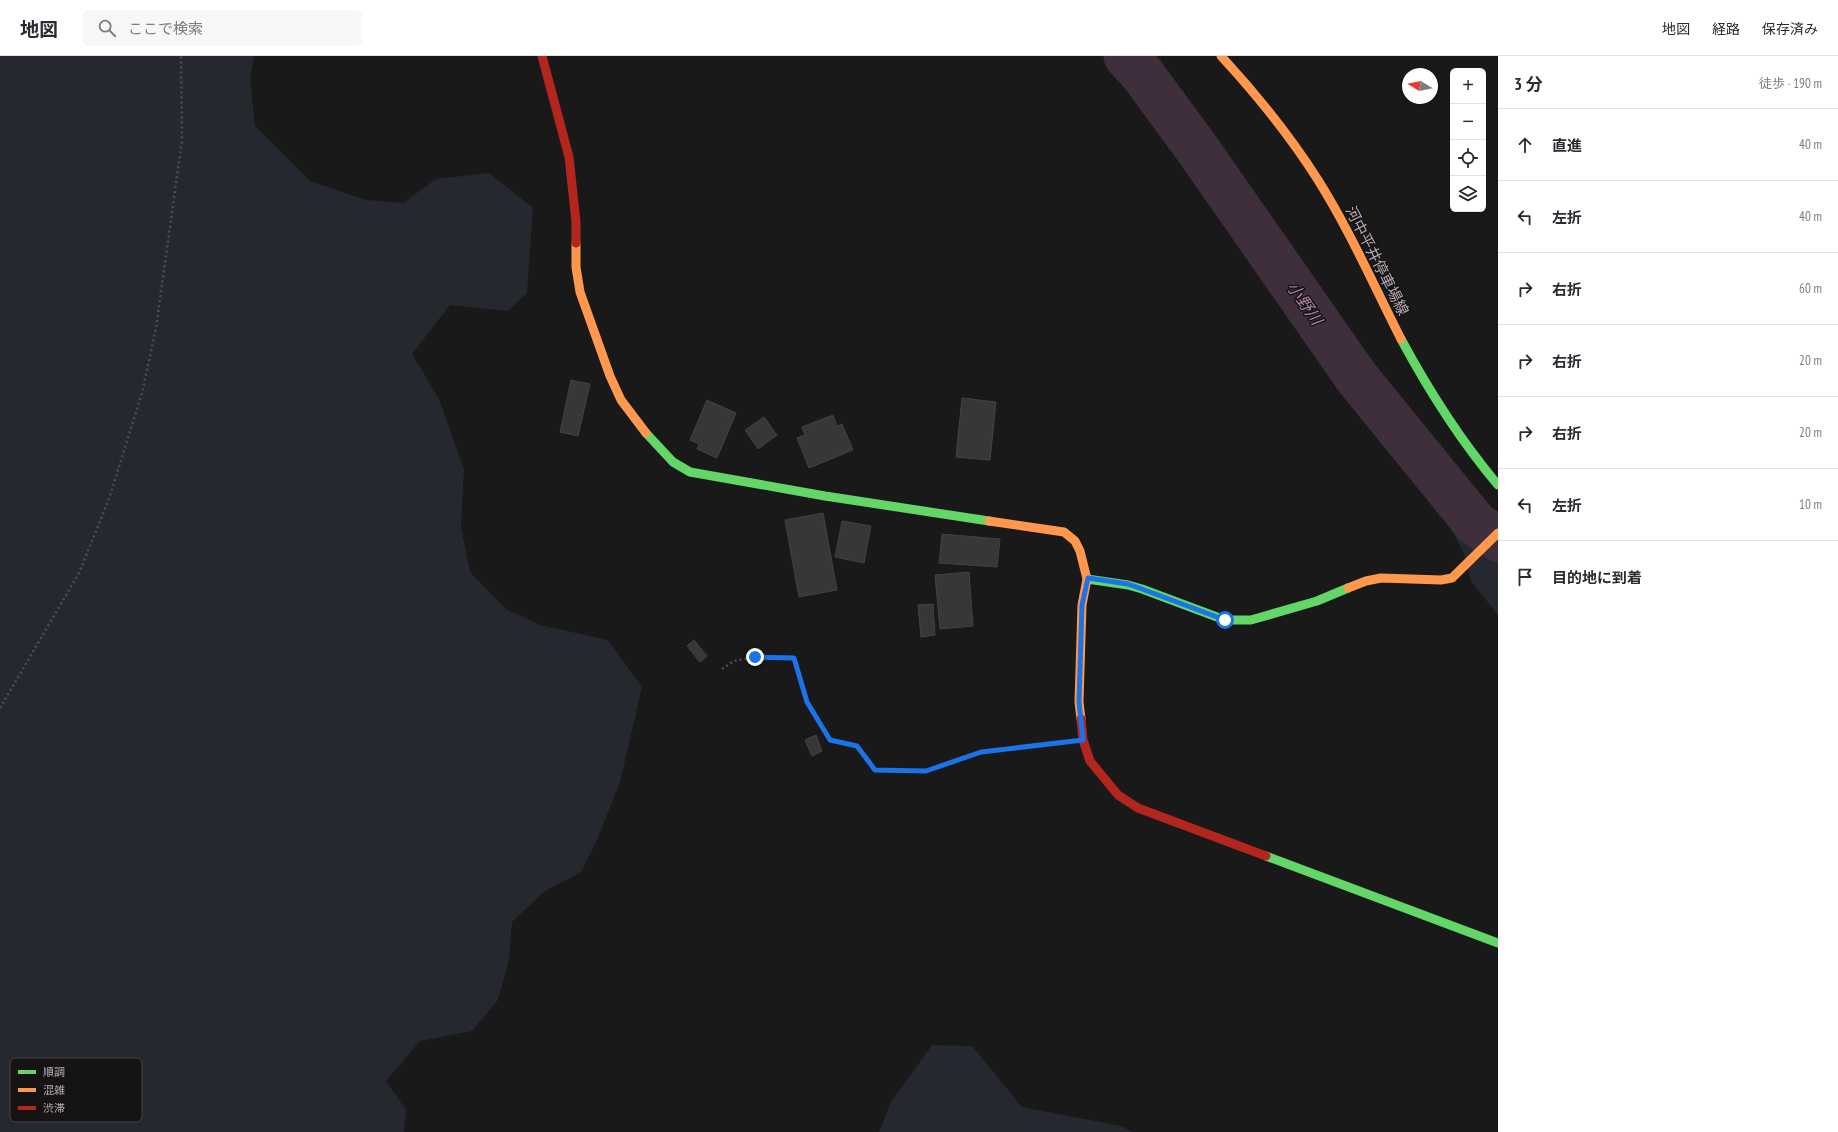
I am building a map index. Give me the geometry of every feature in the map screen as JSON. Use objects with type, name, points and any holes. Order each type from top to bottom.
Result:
[{"type":"street","points":[[542,56],[570,157],[576,222],[576,267],[580,292],[610,376],[621,400],[654,443],[673,462],[690,472],[706,475],[825,496],[1064,532],[1075,541],[1080,551],[1088,578],[1082,605],[1079,702],[1083,740],[1090,761],[1118,795],[1138,808],[1498,943]]},
{"type":"street","name":"河中平井停車場線","points":[[1221,56],[1255,93],[1294,146],[1330,200],[1428,388],[1477,461],[1498,485]]},
{"type":"street","points":[[1088,578],[1128,584],[1213,617],[1236,621],[1251,620],[1317,601],[1366,581],[1381,578],[1441,580],[1452,578],[1498,534]]},
{"type":"path","points":[[0,708],[79,573],[109,499],[142,393],[156,328],[182,140],[180,56]]},
{"type":"path","points":[[722,669],[734,661],[755,657],[794,658],[807,702],[830,740],[857,746],[875,770],[926,771],[981,752],[1083,740]]},
{"type":"shaded area","points":[[0,56],[254,56],[250,79],[255,126],[310,181],[366,200],[403,203],[436,179],[489,173],[533,208],[527,293],[508,311],[450,305],[412,354],[439,399],[464,469],[461,527],[470,572],[506,609],[540,625],[608,640],[642,687],[620,782],[597,840],[581,872],[545,891],[512,922],[509,959],[498,1000],[472,1031],[420,1041],[386,1081],[406,1110],[404,1132],[0,1132]]},
{"type":"shaded area","points":[[1413,447],[1498,513],[1498,615],[1471,581],[1465,557]]},
{"type":"shaded area","points":[[932,1045],[972,1046],[1022,1107],[1121,1126],[1133,1132],[879,1132],[891,1102]]},
{"type":"building","points":[[571,380],[590,384],[578,436],[560,432]]},
{"type":"building","points":[[962,398],[996,402],[990,460],[956,457]]},
{"type":"building","points":[[707,400],[736,413],[717,458],[697,449],[699,444],[690,440]]},
{"type":"building","points":[[833,415],[837,426],[842,424],[853,450],[809,468],[797,438],[805,435],[802,427]]},
{"type":"building","points":[[764,417],[777,435],[758,449],[745,430]]},
{"type":"building","points":[[823,513],[837,590],[799,597],[785,520]]},
{"type":"building","points":[[842,521],[871,526],[864,563],[835,557]]},
{"type":"building","points":[[942,534],[1000,539],[997,567],[939,563]]},
{"type":"building","points":[[969,572],[973,626],[940,629],[935,575]]},
{"type":"building","points":[[933,604],[935,635],[921,637],[918,605]]},
{"type":"building","points":[[694,640],[707,656],[700,662],[687,646]]},
{"type":"building","points":[[816,735],[822,751],[812,756],[805,740]]},
{"type":"waterway","name":"小野川","points":[[1126,56],[1143,75],[1198,150],[1357,378],[1475,523],[1498,539]]},
{"type":"traffic: fast","points":[[1401,339],[1446,415],[1471,451],[1498,485]]},
{"type":"traffic: fast","points":[[646,433],[673,462],[690,472],[825,496],[989,521]]},
{"type":"traffic: fast","points":[[1087,579],[1128,585],[1142,589],[1225,620],[1251,620],[1317,601],[1348,588]]},
{"type":"traffic: fast","points":[[1266,856],[1498,943]]},
{"type":"traffic: slow","points":[[1221,56],[1272,116],[1318,180],[1351,239],[1401,339]]},
{"type":"traffic: slow","points":[[576,243],[576,267],[580,292],[610,376],[621,400],[646,433]]},
{"type":"traffic: slow","points":[[989,521],[1064,532],[1075,541],[1080,551],[1087,579],[1082,605],[1079,702],[1081,719]]},
{"type":"traffic: slow","points":[[1348,588],[1366,581],[1381,578],[1441,580],[1452,578],[1498,533]]},
{"type":"traffic: jam","points":[[542,56],[569,157],[576,222],[576,243]]},
{"type":"traffic: jam","points":[[1081,719],[1083,740],[1090,761],[1118,795],[1138,808],[1266,856]]},
{"type":"route","points":[[755,657],[794,658],[807,702],[830,740],[857,746],[875,770],[926,771],[981,752],[1083,740],[1079,702],[1082,605],[1084,590],[1088,578],[1128,584],[1213,617],[1225,620]]}]
